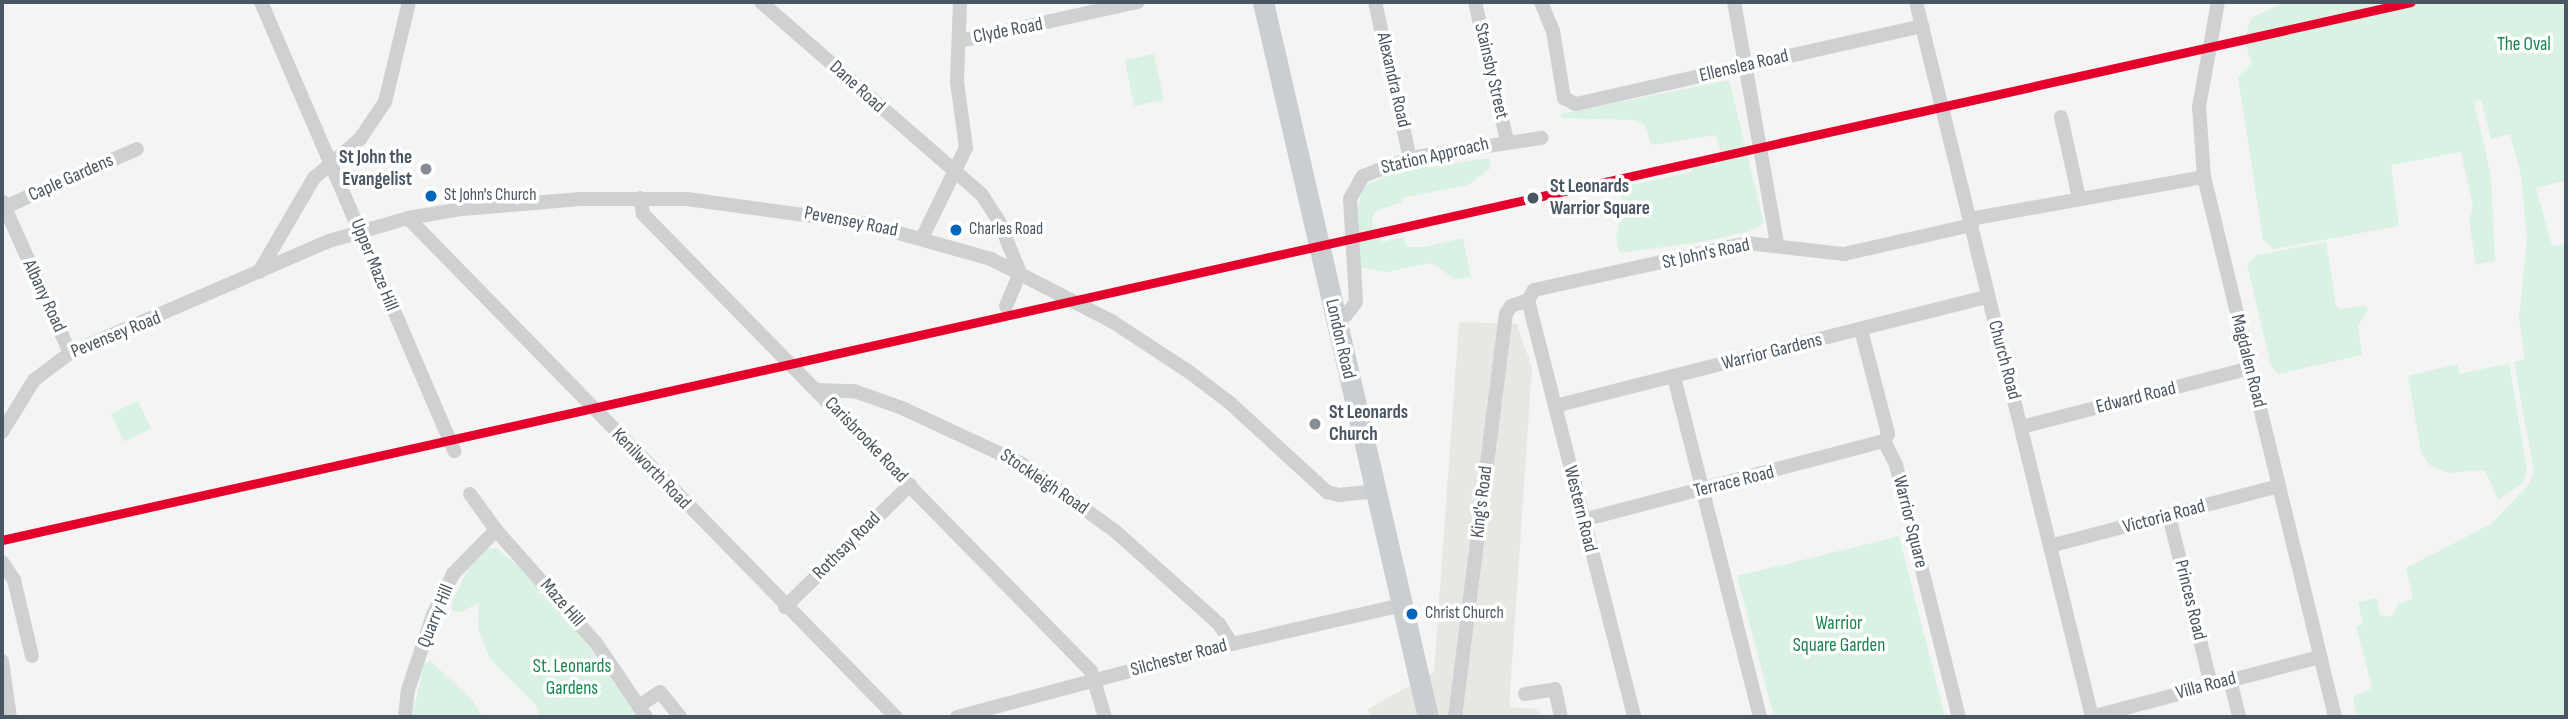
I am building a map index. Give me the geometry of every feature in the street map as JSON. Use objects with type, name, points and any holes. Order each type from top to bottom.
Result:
[{"type":"main road","name":"London Road","points":[[1263,2],[1428,717]]},
{"type":"street","name":"Upper Maze Hill","points":[[261,2],[454,451]]},
{"type":"street","points":[[258,272],[314,178],[360,139],[385,102],[409,2]]},
{"type":"street","name":"Dane Road","points":[[761,2],[954,170]]},
{"type":"street","points":[[923,236],[965,148],[957,80],[960,2]]},
{"type":"street","name":"Clyde Road","points":[[960,41],[1138,2]]},
{"type":"street","name":"Alexandra Road","points":[[1375,2],[1410,158]]},
{"type":"street","name":"Stainsby Street","points":[[1475,2],[1507,141]]},
{"type":"street","name":"Ellenslea Road","points":[[1541,2],[1553,31],[1567,101],[1582,103],[1922,26]]},
{"type":"street","points":[[1734,2],[1748,65],[1777,243]]},
{"type":"street","name":"Church Road","points":[[1916,2],[2092,717]]},
{"type":"street","name":"Magdalen Road","points":[[2218,2],[2199,107],[2204,177],[2335,717]]},
{"type":"street","points":[[2061,117],[2079,198]]},
{"type":"street","name":"Station Approach","points":[[1335,319],[1346,315],[1356,302],[1350,218],[1354,185],[1377,168],[1410,158],[1507,141],[1541,138]]},
{"type":"street","name":"Caple Gardens","points":[[3,204],[137,149]]},
{"type":"street","points":[[954,170],[982,195],[999,221],[1020,273],[1006,306]]},
{"type":"street","name":"St John's Road","points":[[1528,299],[1534,290],[1747,243],[1777,243],[1820,254],[1844,254],[2079,198],[2204,177]]},
{"type":"street","name":"Pevensey Road","points":[[2,432],[34,380],[70,353],[328,241],[408,218],[569,200],[640,198],[746,204],[923,236],[1020,273],[1113,323],[1188,371],[1230,403],[1326,492],[1376,491]]},
{"type":"street","name":"Carisbrooke Road","points":[[640,198],[643,214],[910,485],[1096,680]]},
{"type":"street","name":"Albany Road","points":[[3,204],[70,353]]},
{"type":"street","name":"Kenilworth Road","points":[[408,218],[785,607],[896,717]]},
{"type":"street","name":"Warrior Gardens","points":[[1555,406],[1987,297]]},
{"type":"street","name":"Western Road","points":[[1528,299],[1634,717]]},
{"type":"street","name":"King's Road","points":[[1455,717],[1506,314],[1511,306],[1528,299]]},
{"type":"street","name":"Warrior Square","points":[[1861,330],[1888,434],[1884,442],[1896,465],[1959,717]]},
{"type":"street","name":"Edward Road","points":[[2021,427],[2250,368]]},
{"type":"street","points":[[1674,377],[1760,717]]},
{"type":"street","name":"Stockleigh Road","points":[[817,390],[854,391],[902,408],[1022,464],[1115,531],[1219,624],[1232,643]]},
{"type":"street","name":"Terrace Road","points":[[1583,520],[1884,442]]},
{"type":"street","name":"Rothsay Road","points":[[785,607],[910,485]]},
{"type":"street","name":"Victoria Road","points":[[2050,546],[2278,486]]},
{"type":"street","name":"Maze Hill","points":[[470,494],[496,530],[573,615],[643,712]]},
{"type":"street","name":"Princes Road","points":[[2169,516],[2211,685]]},
{"type":"street","name":"Quarry Hill","points":[[405,717],[408,690],[438,605],[453,574],[496,530]]},
{"type":"street","points":[[2,562],[14,580],[32,656]]},
{"type":"street","name":"Silchester Road","points":[[957,717],[1232,643],[1402,606]]},
{"type":"street","name":"Villa Road","points":[[2092,717],[2320,657]]},
{"type":"street","points":[[2,661],[9,717]]},
{"type":"street","points":[[1096,680],[1105,717]]},
{"type":"street","points":[[2230,680],[2239,717]]},
{"type":"street","points":[[1525,694],[1555,689],[1561,717]]},
{"type":"street","points":[[643,712],[660,692],[680,717]]},
{"type":"shaded area","points":[[1459,322],[1517,324],[1532,368],[1509,707],[1539,709],[1541,717],[1370,717],[1368,709],[1434,672]]},
{"type":"green space","name":"The Oval","points":[[2284,2],[2566,2],[2566,181],[2536,188],[2552,246],[2566,243],[2566,717],[2357,717],[2353,697],[2372,688],[2356,626],[2363,624],[2358,602],[2377,598],[2380,615],[2392,617],[2398,604],[2413,599],[2406,568],[2491,524],[2529,484],[2534,472],[2514,362],[2525,359],[2519,319],[2527,239],[2521,175],[2510,134],[2491,139],[2481,99],[2474,102],[2491,176],[2495,261],[2476,265],[2469,221],[2473,207],[2461,152],[2391,165],[2399,226],[2273,249],[2263,239],[2238,77],[2252,63],[2244,41],[2251,18]]},
{"type":"green space","points":[[1154,54],[1164,100],[1134,106],[1125,60]]},
{"type":"green space","points":[[1729,80],[1764,223],[1748,232],[1701,242],[1619,253],[1616,237],[1623,208],[1619,188],[1691,172],[1690,166],[1717,165],[1723,161],[1716,135],[1651,145],[1645,125],[1633,120],[1562,118],[1560,114]]},
{"type":"green space","points":[[1489,158],[1491,168],[1468,185],[1402,198],[1402,202],[1376,211],[1372,219],[1375,237],[1380,236],[1382,242],[1404,237],[1407,247],[1425,247],[1463,238],[1471,277],[1455,279],[1431,263],[1387,272],[1360,267],[1355,226],[1362,187],[1395,172]]},
{"type":"green space","points":[[2326,242],[2336,305],[2339,309],[2365,306],[2368,310],[2358,326],[2362,355],[2278,374],[2271,366],[2247,264],[2257,255]]},
{"type":"green space","points":[[2509,363],[2527,470],[2523,483],[2498,500],[2485,470],[2448,473],[2431,466],[2421,453],[2408,376],[2458,364],[2460,374]]},
{"type":"green space","points":[[138,401],[151,429],[124,442],[111,414]]},
{"type":"green space","name":"Warrior Square Garden","points":[[1899,536],[1945,717],[1774,717],[1737,576]]},
{"type":"green space","name":"St. Leonards Gardens","points":[[496,548],[528,574],[579,633],[637,717],[540,717],[536,705],[490,659],[478,628],[479,603],[460,612],[452,611],[452,602],[469,567],[486,549]]},
{"type":"green space","points":[[431,661],[472,700],[483,717],[412,717],[424,664]]},
{"type":"transit line","points":[[2,540],[2411,2]]},
{"type":"place","name":"St John the Evangelist","points":[[426,169]]},
{"type":"place","name":"St John's Church","points":[[431,196]]},
{"type":"place","name":"St Leonards Warrior Square","points":[[1533,198]]},
{"type":"place","name":"Charles Road","points":[[956,230]]},
{"type":"place","name":"St Leonards Church","points":[[1315,424]]},
{"type":"place","name":"Christ Church","points":[[1412,614]]}]
